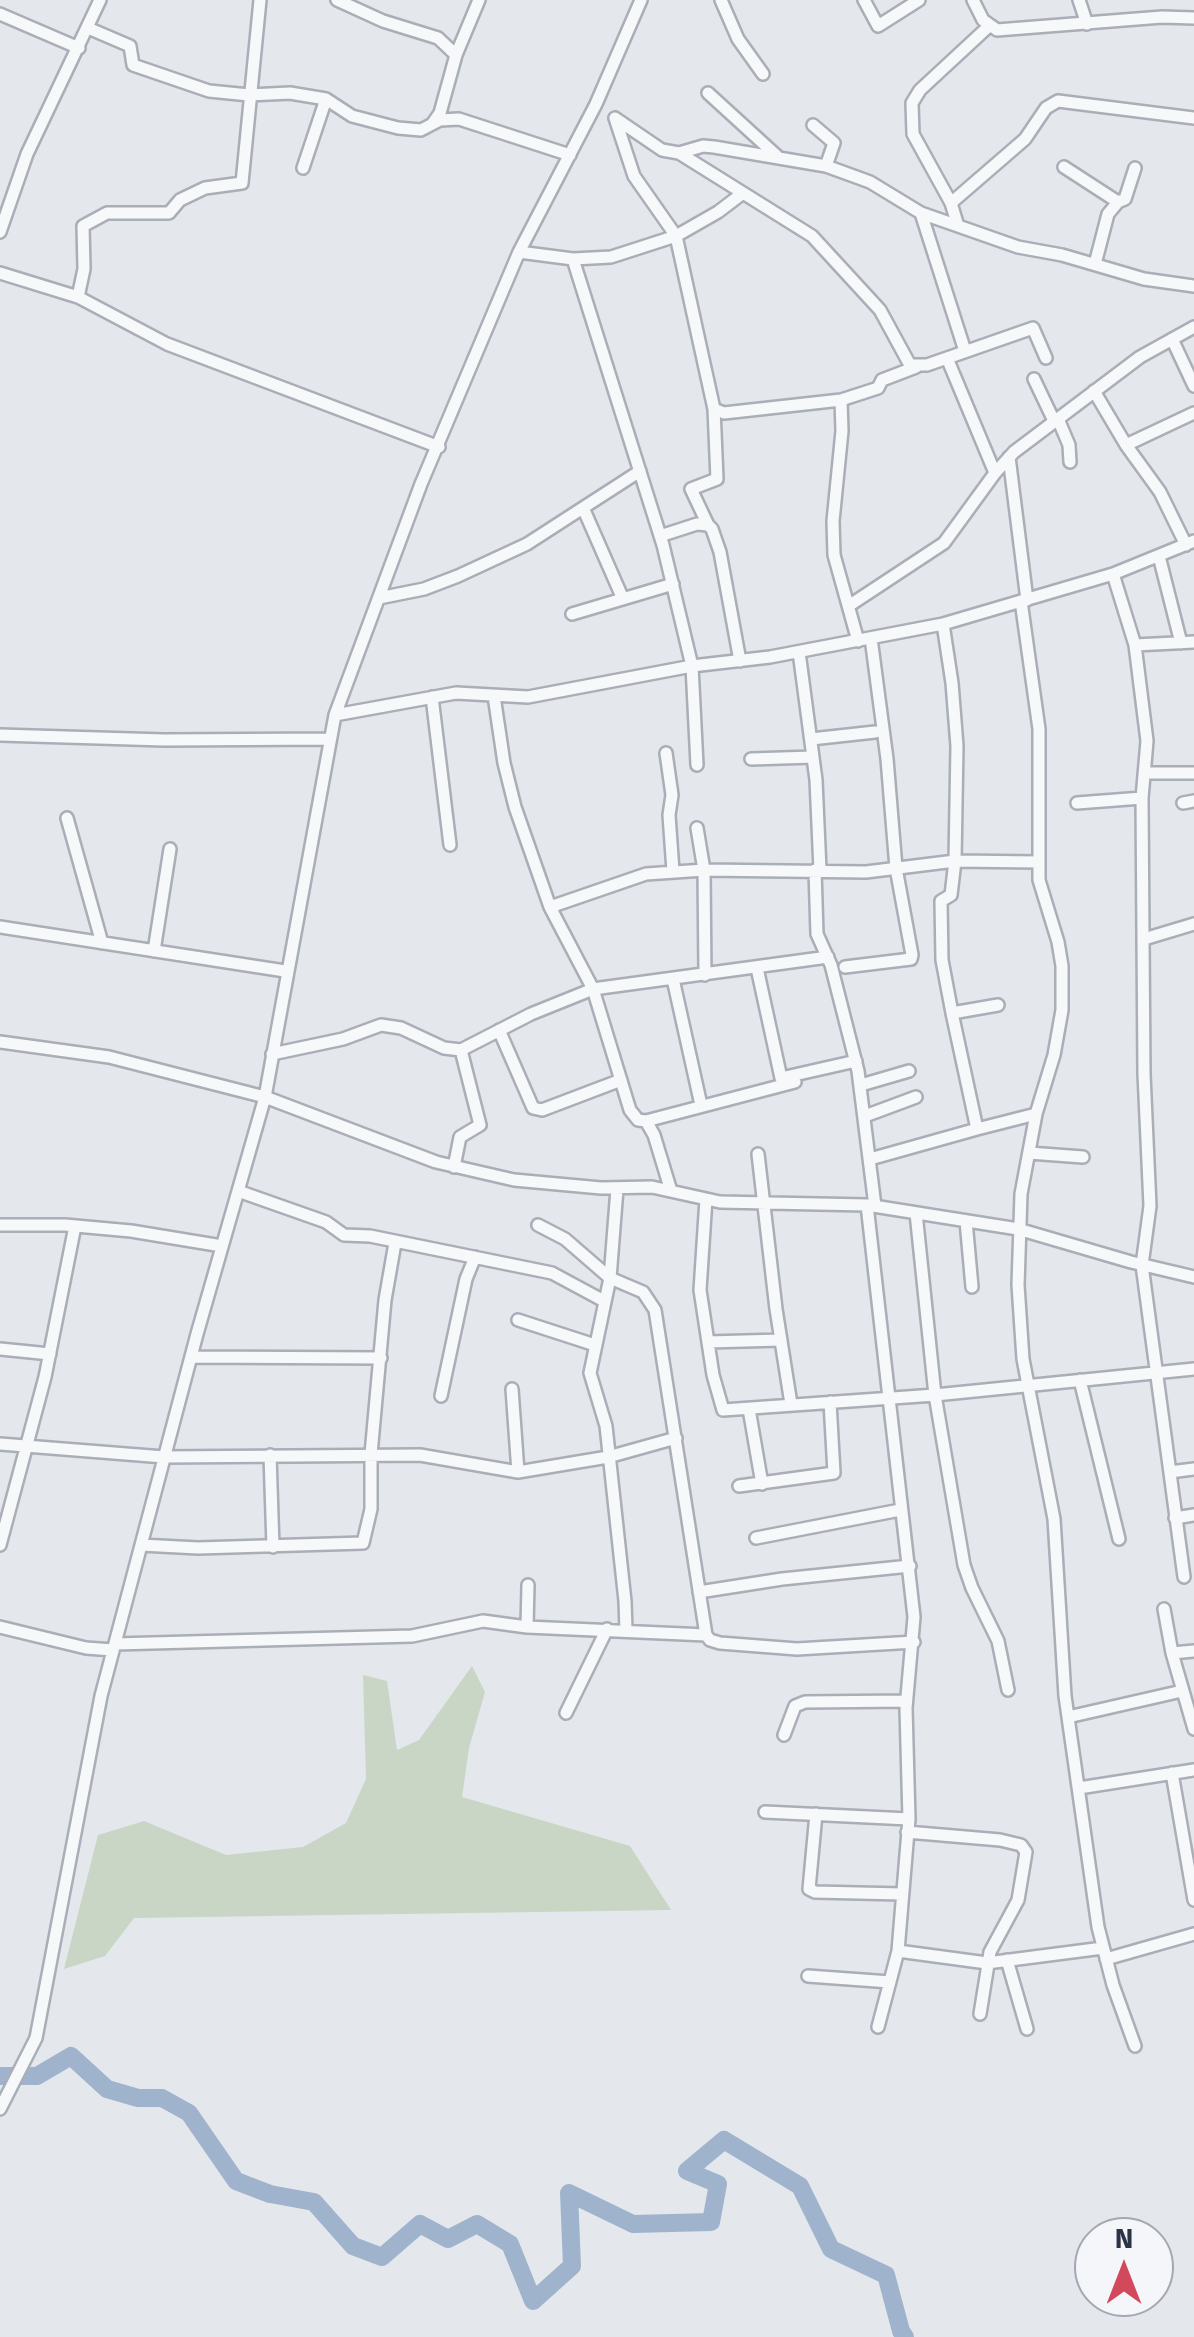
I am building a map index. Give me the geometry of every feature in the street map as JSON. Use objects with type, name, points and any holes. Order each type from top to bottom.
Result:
[{"type":"street","points":[[0,232],[27,154],[100,0]]},
{"type":"street","points":[[78,297],[84,269],[83,226],[107,213],[169,213],[180,200],[206,188],[242,183],[260,0]]},
{"type":"street","points":[[337,0],[384,21],[438,38],[456,54]]},
{"type":"street","points":[[432,124],[440,113],[456,54],[479,0]]},
{"type":"street","points":[[0,2109],[36,2038],[101,1696],[190,1357],[265,1097],[335,715],[421,484],[519,252],[642,0]]},
{"type":"street","points":[[720,0],[738,39],[762,74]]},
{"type":"street","points":[[864,0],[875,24],[880,26],[919,0]]},
{"type":"street","points":[[972,0],[988,27],[997,30],[1194,18]]},
{"type":"street","points":[[1079,0],[1087,24]]},
{"type":"street","points":[[1162,0],[1162,17]]},
{"type":"street","points":[[0,14],[79,48]]},
{"type":"street","points":[[958,226],[951,203],[912,134],[912,103],[920,90],[988,27]]},
{"type":"street","points":[[88,28],[130,46],[133,65],[210,92],[326,99],[352,116],[398,128],[421,130],[440,120],[459,120],[570,154]]},
{"type":"street","points":[[708,93],[777,156]]},
{"type":"street","points":[[303,168],[326,99]]},
{"type":"street","points":[[951,203],[1026,139],[1046,108],[1058,101],[1194,118]]},
{"type":"street","points":[[740,660],[720,552],[691,489],[717,479],[714,409],[676,236],[634,176],[614,118],[649,144],[679,154],[812,236],[880,310],[910,365],[916,367]]},
{"type":"street","points":[[813,125],[834,142],[826,166]]},
{"type":"street","points":[[679,154],[703,146],[826,166],[870,182],[921,214],[1018,247],[1144,278],[1194,286]]},
{"type":"street","points":[[1064,167],[1118,202]]},
{"type":"street","points":[[1095,264],[1108,214],[1125,199],[1136,168]]},
{"type":"street","points":[[519,252],[573,260],[611,257],[676,236],[743,193]]},
{"type":"street","points":[[921,214],[965,351]]},
{"type":"street","points":[[573,260],[673,584],[692,666],[697,765]]},
{"type":"street","points":[[0,273],[78,297],[167,344],[439,447]]},
{"type":"street","points":[[714,409],[724,412],[840,400],[878,388],[882,380],[916,367],[1033,328],[1046,358]]},
{"type":"street","points":[[850,605],[944,543],[995,473],[1056,420],[1140,357],[1194,328]]},
{"type":"street","points":[[1172,339],[1194,386]]},
{"type":"street","points":[[946,358],[995,473]]},
{"type":"street","points":[[1034,378],[1069,444],[1070,462]]},
{"type":"street","points":[[335,715],[456,693],[528,697],[692,666],[864,640],[1024,601],[1112,574],[1190,543],[1094,390]]},
{"type":"street","points":[[840,400],[842,431],[834,555],[864,640],[881,704],[896,868],[911,959],[845,967]]},
{"type":"street","points":[[1126,445],[1194,413]]},
{"type":"street","points":[[1009,458],[1039,729],[1038,880],[1058,942],[1062,1010],[1029,1153],[1018,1229],[1018,1285],[1027,1386],[1054,1519],[1068,1717],[1105,1953],[1135,2046]]},
{"type":"street","points":[[379,598],[424,589],[527,544],[640,472]]},
{"type":"street","points":[[584,510],[622,599]]},
{"type":"street","points":[[660,536],[697,524],[708,525]]},
{"type":"street","points":[[1136,644],[1188,642],[1159,556]]},
{"type":"street","points":[[1112,574],[1136,644],[1146,741],[1142,798],[1144,1074],[1150,1206],[1142,1265],[1184,1577]]},
{"type":"street","points":[[572,614],[673,584]]},
{"type":"street","points":[[942,624],[957,746],[955,861],[952,896],[941,901],[942,960],[976,1130]]},
{"type":"street","points":[[799,652],[813,757],[817,934],[828,957],[861,1085],[870,1159],[886,1396],[910,1566],[914,1642],[906,1701],[908,1826],[898,1951],[878,2027]]},
{"type":"street","points":[[494,696],[515,808],[550,907],[593,989],[630,1110],[638,1120],[646,1121],[795,1082]]},
{"type":"street","points":[[432,697],[450,846]]},
{"type":"street","points":[[811,739],[875,732]]},
{"type":"street","points":[[0,736],[329,739]]},
{"type":"street","points":[[666,752],[672,795],[669,814],[673,871]]},
{"type":"street","points":[[752,759],[813,757]]},
{"type":"street","points":[[1146,773],[1194,774]]},
{"type":"street","points":[[1078,803],[1142,798]]},
{"type":"street","points":[[67,818],[102,942]]},
{"type":"street","points":[[697,828],[704,870],[705,975]]},
{"type":"street","points":[[154,950],[170,849]]},
{"type":"street","points":[[550,907],[646,874],[673,871],[866,872],[955,861],[1038,862]]},
{"type":"street","points":[[1144,939],[1194,924]]},
{"type":"street","points":[[0,927],[286,971]]},
{"type":"street","points":[[272,1054],[343,1039],[381,1025],[392,1025],[444,1048],[460,1050],[593,989],[828,957]]},
{"type":"street","points":[[757,968],[781,1078],[856,1061]]},
{"type":"street","points":[[674,979],[700,1105]]},
{"type":"street","points":[[952,1013],[998,1005]]},
{"type":"street","points":[[499,1030],[533,1108],[542,1110],[621,1080]]},
{"type":"street","points":[[0,1042],[108,1056],[265,1097],[454,1167],[514,1180],[617,1188],[638,1186],[706,1200],[871,1206],[1018,1229],[1194,1276]]},
{"type":"street","points":[[454,1167],[460,1137],[480,1125],[460,1050]]},
{"type":"street","points":[[861,1085],[908,1071]]},
{"type":"street","points":[[864,1116],[916,1096]]},
{"type":"street","points":[[870,1159],[1036,1114]]},
{"type":"street","points":[[646,1121],[671,1190]]},
{"type":"street","points":[[1029,1153],[1083,1158]]},
{"type":"street","points":[[758,1154],[792,1404]]},
{"type":"street","points":[[617,1188],[610,1278],[590,1381],[603,1409],[626,1630]]},
{"type":"street","points":[[238,1191],[326,1222],[344,1235],[370,1236],[552,1273],[604,1301]]},
{"type":"street","points":[[706,1200],[700,1290],[723,1410],[886,1396],[935,1396],[1194,1369]]},
{"type":"street","points":[[916,1213],[935,1396],[964,1565],[998,1641],[1008,1690]]},
{"type":"street","points":[[966,1221],[972,1287]]},
{"type":"street","points":[[0,1224],[132,1231],[222,1246]]},
{"type":"street","points":[[538,1225],[564,1239],[610,1278],[643,1292],[655,1310],[706,1635],[710,1640],[797,1649],[914,1642]]},
{"type":"street","points":[[0,1545],[50,1354],[75,1226]]},
{"type":"street","points":[[141,1545],[198,1548],[363,1543],[371,1508],[385,1300],[395,1243]]},
{"type":"street","points":[[440,1396],[466,1279],[475,1257]]},
{"type":"street","points":[[518,1320],[595,1346]]},
{"type":"street","points":[[708,1342],[781,1340]]},
{"type":"street","points":[[0,1349],[50,1354]]},
{"type":"street","points":[[190,1357],[381,1358]]},
{"type":"street","points":[[1080,1380],[1119,1539]]},
{"type":"street","points":[[512,1389],[518,1472]]},
{"type":"street","points":[[739,1486],[834,1473],[830,1402]]},
{"type":"street","points":[[750,1409],[762,1484]]},
{"type":"street","points":[[0,1444],[164,1457],[420,1456],[518,1472],[608,1457],[676,1438]]},
{"type":"street","points":[[270,1455],[273,1546]]},
{"type":"street","points":[[1170,1472],[1194,1468]]},
{"type":"street","points":[[756,1538],[900,1510]]},
{"type":"street","points":[[1176,1518],[1194,1515]]},
{"type":"street","points":[[700,1592],[910,1566]]},
{"type":"street","points":[[526,1626],[528,1585]]},
{"type":"street","points":[[1164,1609],[1194,1729]]},
{"type":"street","points":[[0,1627],[86,1648],[412,1636],[483,1621],[706,1635]]},
{"type":"street","points":[[566,1713],[607,1629]]},
{"type":"street","points":[[1172,1653],[1194,1651]]},
{"type":"street","points":[[1068,1717],[1182,1691]]},
{"type":"street","points":[[784,1735],[795,1706],[805,1702],[906,1701]]},
{"type":"street","points":[[1079,1788],[1194,1770]]},
{"type":"street","points":[[1172,1774],[1194,1900]]},
{"type":"street","points":[[765,1812],[816,1814],[1021,1845],[1026,1852],[1018,1900],[987,1963],[980,2014]]},
{"type":"street","points":[[816,1814],[809,1890],[902,1894]]},
{"type":"street","points":[[898,1951],[987,1963],[1105,1953],[1194,1934]]},
{"type":"street","points":[[1008,1960],[1027,2029]]},
{"type":"street","points":[[808,1976],[890,1982]]},
{"type":"green space","points":[[472,1666],[485,1692],[469,1748],[462,1797],[630,1846],[671,1910],[134,1918],[105,1956],[64,1969],[98,1835],[144,1821],[226,1855],[303,1847],[346,1823],[366,1779],[363,1675],[387,1681],[397,1750],[419,1740]]},
{"type":"waterway","points":[[0,2076],[37,2076],[71,2056],[107,2089],[138,2098],[162,2098],[189,2113],[236,2181],[270,2194],[314,2202],[353,2246],[382,2257],[420,2224],[448,2239],[477,2224],[510,2244],[533,2301],[572,2266],[569,2193],[633,2224],[711,2222],[718,2184],[687,2171],[724,2140],[800,2186],[831,2249],[886,2275],[905,2337]]}]
